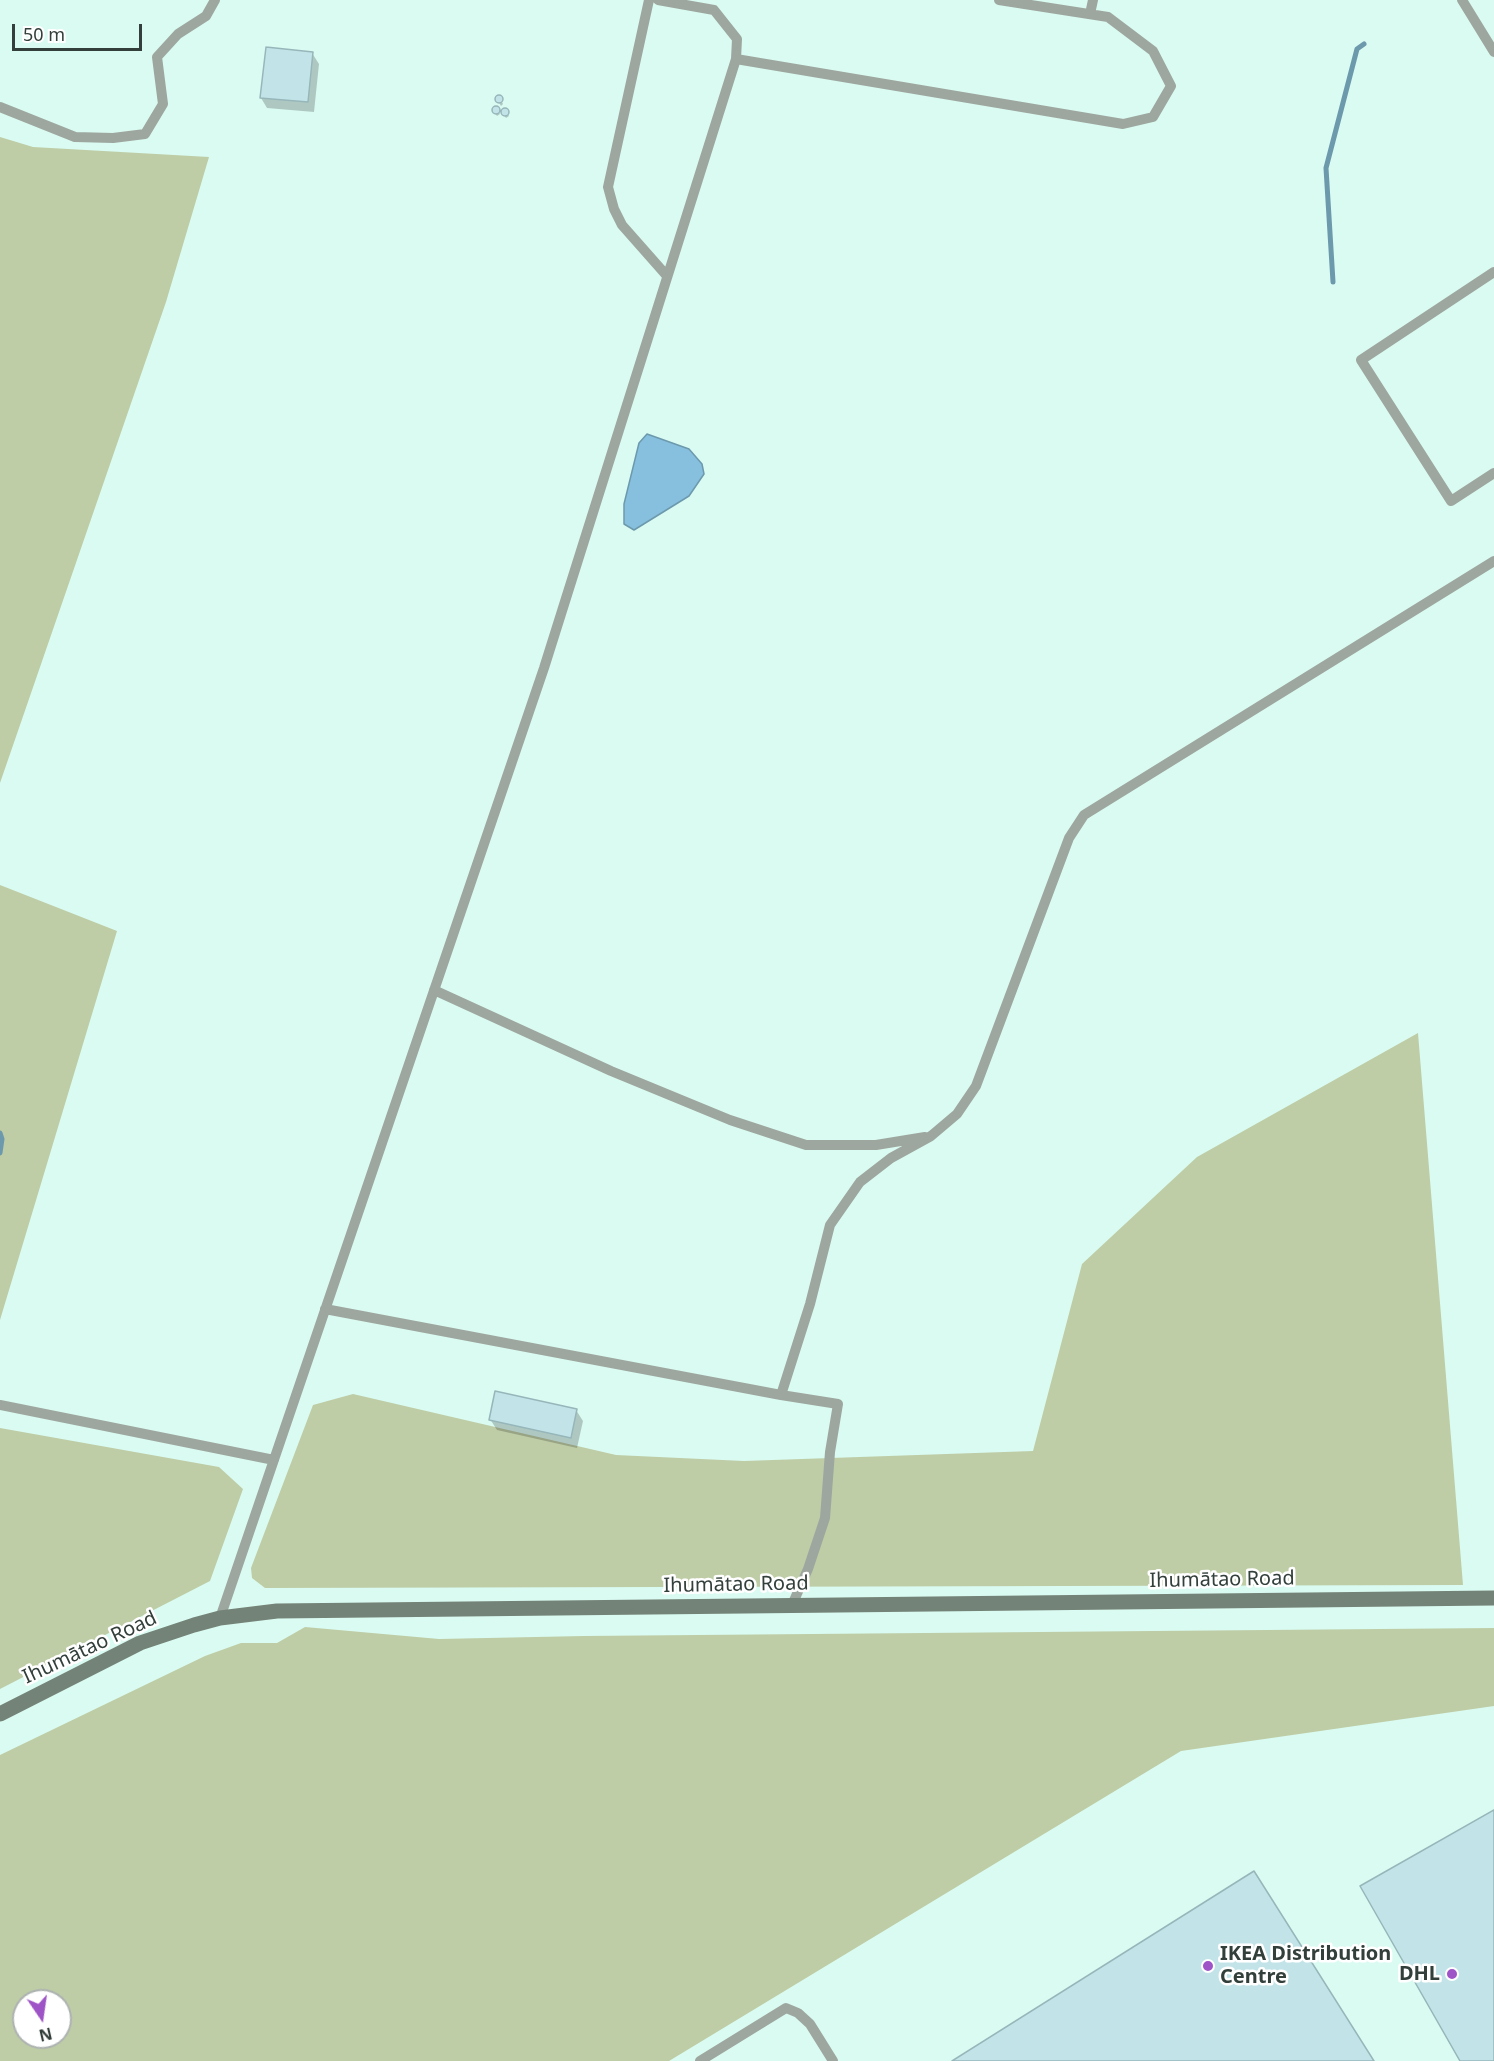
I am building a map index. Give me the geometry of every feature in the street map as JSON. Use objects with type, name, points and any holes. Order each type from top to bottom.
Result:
[{"type":"street","name":"Ihumātao Road","points":[[0,1714],[140,1643],[220,1618],[277,1611],[1494,1598]]},
{"type":"lane","points":[[0,107],[75,137],[113,138],[145,134],[163,104],[157,57],[178,33],[206,16],[215,0]]},
{"type":"lane","points":[[649,0],[608,187],[614,209],[622,225],[667,276]]},
{"type":"lane","points":[[220,1618],[544,668],[736,59],[738,39],[714,10],[658,0]]},
{"type":"lane","points":[[736,59],[1123,124],[1154,117],[1171,86],[1153,51],[1108,17],[999,0]]},
{"type":"lane","points":[[1090,15],[1093,0]]},
{"type":"lane","points":[[1462,0],[1494,52]]},
{"type":"lane","points":[[1494,272],[1361,360],[1451,501],[1494,473]]},
{"type":"lane","points":[[781,1395],[810,1304],[830,1225],[860,1182],[891,1158],[931,1136],[957,1114],[976,1086],[1069,838],[1084,815],[1494,561]]},
{"type":"lane","points":[[434,990],[611,1071],[730,1120],[806,1145],[876,1144],[931,1136]]},
{"type":"lane","points":[[325,1309],[838,1404],[830,1452],[825,1518],[808,1569],[792,1605]]},
{"type":"lane","points":[[0,1405],[273,1460]]},
{"type":"lane","points":[[700,2061],[786,2008],[798,2013],[810,2024],[833,2061]]},
{"type":"green space","points":[[0,137],[33,147],[209,157],[166,302],[0,783]]},
{"type":"green space","points":[[0,885],[117,931],[0,1320]]},
{"type":"green space","points":[[1418,1033],[1463,1585],[265,1588],[252,1578],[251,1568],[313,1405],[353,1394],[616,1455],[744,1461],[1033,1451],[1082,1264],[1197,1157]]},
{"type":"green space","points":[[0,1428],[219,1467],[243,1489],[210,1581],[0,1689]]},
{"type":"green space","points":[[305,1627],[439,1639],[1494,1628],[1494,1706],[1181,1751],[669,2061],[0,2061],[0,1755],[205,1656],[241,1643],[277,1643]]},
{"type":"water","points":[[647,434],[689,449],[702,464],[704,474],[689,496],[634,530],[624,524],[624,504],[639,443]]},
{"type":"building","points":[[266,47],[313,52],[308,102],[260,98]]},
{"type":"building","points":[[499,95],[503,99],[499,103],[495,99]]},
{"type":"building","points":[[496,106],[500,110],[496,114],[492,110]]},
{"type":"building","points":[[505,108],[509,112],[505,116],[501,112]]},
{"type":"building","points":[[495,1391],[577,1409],[571,1438],[489,1420]]},
{"type":"building","name":"DHL","points":[[1494,1810],[1494,2061],[1460,2061],[1360,1886]]},
{"type":"building","name":"IKEA Distribution Centre","points":[[1254,1871],[1374,2061],[952,2061]]},
{"type":"waterway","points":[[1333,282],[1326,168],[1357,49],[1364,44]]},
{"type":"waterway","points":[[0,1133],[2,1139],[0,1153]]},
{"type":"place","name":"IKEA Distribution Centre","points":[[1208,1966]]},
{"type":"place","name":"DHL","points":[[1452,1974]]}]
